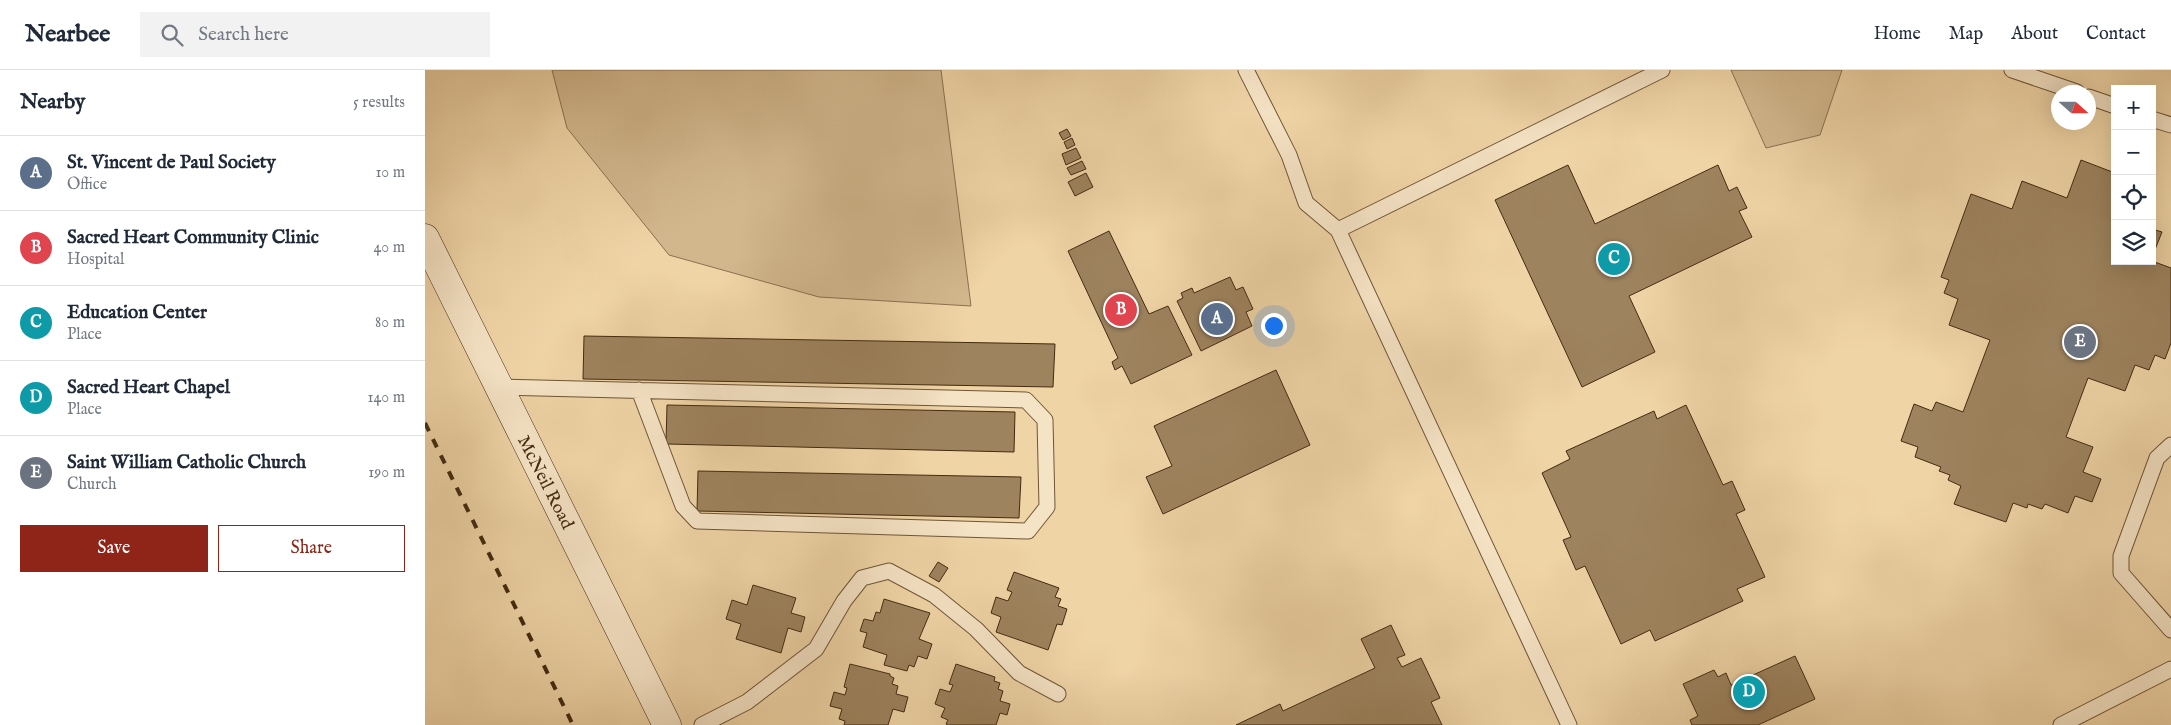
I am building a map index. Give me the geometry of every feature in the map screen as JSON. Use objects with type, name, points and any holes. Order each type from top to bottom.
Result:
[{"type":"main road","name":"McNeil Road","points":[[425,238],[667,725]]},
{"type":"lane","points":[[1246,70],[1289,155],[1306,203],[1338,230],[1569,725]]},
{"type":"lane","points":[[1338,230],[1662,70]]},
{"type":"lane","points":[[2012,70],[2056,85]]},
{"type":"lane","points":[[2096,99],[2111,105]]},
{"type":"lane","points":[[2156,120],[2171,125]]},
{"type":"lane","points":[[498,387],[639,390],[1026,400],[1045,420],[1047,507],[1028,531],[697,521],[683,506],[639,390]]},
{"type":"lane","points":[[2171,445],[2157,458],[2121,556],[2121,574],[2171,630]]},
{"type":"lane","points":[[702,725],[747,702],[816,649],[844,600],[861,578],[889,571],[934,594],[976,629],[1019,672],[1058,694]]},
{"type":"lane","points":[[2061,725],[2171,669]]},
{"type":"shaded area","points":[[552,70],[941,70],[971,306],[819,297],[669,255],[567,128]]},
{"type":"shaded area","points":[[1731,70],[1842,70],[1820,135],[1766,148]]},
{"type":"building","points":[[1067,129],[1071,136],[1063,140],[1059,133]]},
{"type":"building","points":[[1072,138],[1075,145],[1067,149],[1064,142]]},
{"type":"building","points":[[1076,148],[1081,158],[1066,165],[1062,154]]},
{"type":"building","points":[[2081,160],[2111,171],[2111,265],[2156,265],[2156,262],[2171,268],[2171,343],[2165,359],[2155,355],[2149,370],[2135,365],[2125,391],[2088,378],[2066,437],[2093,447],[2083,472],[2101,479],[2092,502],[2075,496],[2068,513],[2045,504],[2042,509],[2028,504],[2027,508],[2013,503],[2006,522],[1954,504],[1961,486],[1948,480],[1950,475],[1939,471],[1941,467],[1915,457],[1918,447],[1901,441],[1914,404],[1932,411],[1936,402],[1963,412],[1990,340],[1949,325],[1958,299],[1944,293],[1949,280],[1941,277],[1971,194],[2012,209],[2022,181],[2067,198]]},
{"type":"building","points":[[1082,161],[1086,169],[1071,175],[1067,168]]},
{"type":"building","points":[[1568,165],[1595,224],[1718,165],[1729,191],[1737,187],[1747,208],[1739,211],[1752,237],[1629,296],[1655,352],[1582,387],[1495,200]]},
{"type":"building","points":[[1086,173],[1093,187],[1075,196],[1068,182]]},
{"type":"building","points":[[2156,230],[2162,232],[2156,247]]},
{"type":"building","points":[[1109,231],[1149,314],[1168,306],[1192,355],[1131,384],[1122,366],[1115,370],[1112,362],[1118,358],[1068,251]]},
{"type":"building","points":[[1230,277],[1236,290],[1243,287],[1253,309],[1246,312],[1252,326],[1201,351],[1177,301],[1183,298],[1181,293],[1192,288],[1194,293]]},
{"type":"building","points":[[584,336],[1055,344],[1053,387],[583,379]]},
{"type":"building","points":[[1276,370],[1310,445],[1163,514],[1146,477],[1172,466],[1154,426]]},
{"type":"building","points":[[667,405],[1015,412],[1014,452],[666,444]]},
{"type":"building","points":[[1686,405],[1723,485],[1732,481],[1745,510],[1736,514],[1765,577],[1737,589],[1743,601],[1655,641],[1650,630],[1621,644],[1585,566],[1576,570],[1563,540],[1571,537],[1542,473],[1570,459],[1566,451],[1654,411],[1657,419]]},
{"type":"building","points":[[698,471],[1021,477],[1019,518],[697,511]]},
{"type":"building","points":[[938,562],[948,568],[939,582],[929,576]]},
{"type":"building","points":[[1014,572],[1059,588],[1055,597],[1061,599],[1058,606],[1067,609],[1062,625],[1057,624],[1048,650],[996,632],[1001,617],[991,613],[996,597],[1008,601],[1012,592],[1007,590]]},
{"type":"building","points":[[753,585],[796,598],[791,613],[805,617],[801,632],[788,628],[781,653],[736,639],[741,624],[726,619],[732,600],[747,605]]},
{"type":"building","points":[[884,599],[930,613],[919,639],[932,644],[927,659],[918,656],[914,667],[909,665],[907,671],[884,665],[887,655],[863,647],[867,633],[860,631],[864,619],[873,621],[876,612],[880,613]]},
{"type":"building","points":[[1391,625],[1405,655],[1397,658],[1402,667],[1421,658],[1440,698],[1431,702],[1442,725],[1236,725],[1280,704],[1283,711],[1375,668],[1361,639]]},
{"type":"building","points":[[1795,656],[1815,699],[1758,725],[1692,725],[1690,720],[1698,716],[1683,684],[1714,670],[1718,677],[1726,673],[1731,685]]},
{"type":"building","points":[[850,664],[890,674],[894,678],[892,684],[898,686],[896,694],[908,697],[904,712],[893,709],[888,725],[844,725],[845,721],[839,719],[842,709],[830,706],[834,692],[845,695],[847,688],[844,687]]},
{"type":"building","points":[[956,664],[995,677],[994,681],[1000,683],[998,689],[1003,691],[1000,701],[1010,704],[1007,715],[1000,713],[996,725],[948,725],[946,724],[948,720],[941,717],[945,708],[935,704],[940,689],[950,692],[953,685],[949,684]]},
{"type":"railway","points":[[425,423],[573,725]]},
{"type":"place","name":"Education Center","points":[[1614,259]]},
{"type":"place","name":"Sacred Heart Community Clinic","points":[[1121,310]]},
{"type":"place","name":"St. Vincent de Paul Society","points":[[1217,319]]},
{"type":"place","name":"Saint William Catholic Church","points":[[2080,342]]},
{"type":"place","name":"Sacred Heart Chapel","points":[[1749,692]]}]
